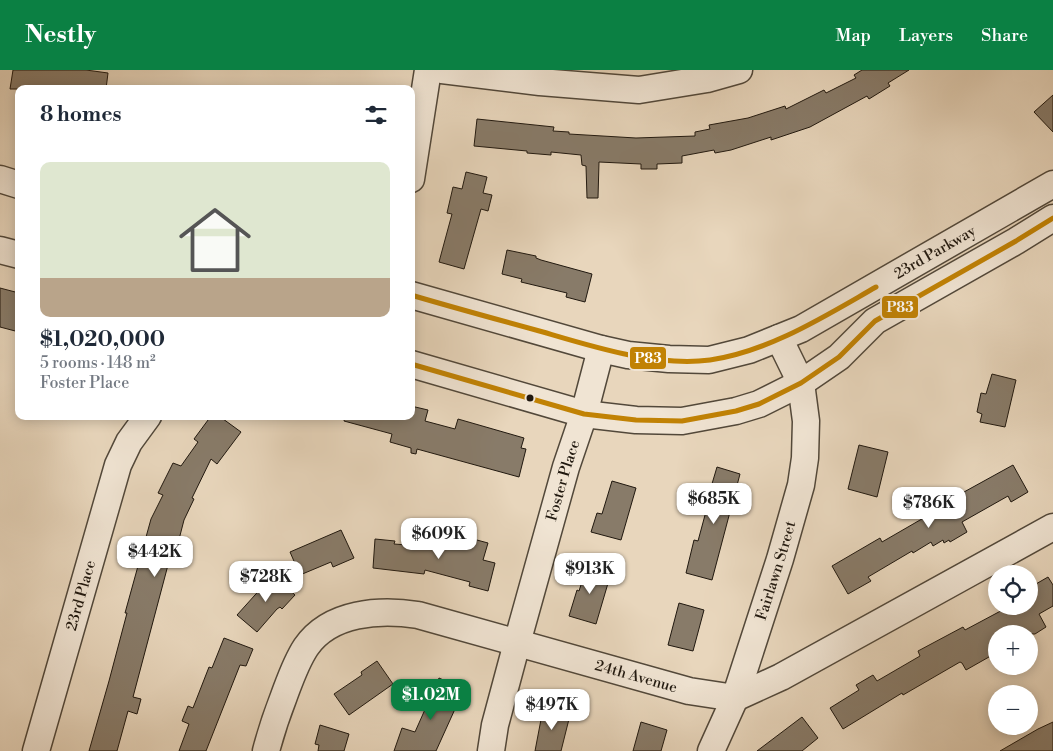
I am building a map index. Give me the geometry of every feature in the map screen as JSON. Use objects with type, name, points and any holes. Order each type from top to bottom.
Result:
[{"type":"street","points":[[415,153],[428,70]]},
{"type":"street","points":[[442,70],[540,82],[639,90],[713,73],[740,70]]},
{"type":"street","points":[[0,179],[15,184]]},
{"type":"street","name":"23rd Parkway","points":[[415,296],[628,355],[709,360],[749,350],[801,329],[1053,184]]},
{"type":"street","name":"23rd Parkway","points":[[415,365],[584,414],[636,420],[697,419],[736,411],[759,404],[802,383],[839,357],[875,321],[1053,218]]},
{"type":"street","points":[[0,250],[15,254]]},
{"type":"street","points":[[780,338],[802,383]]},
{"type":"street","name":"Foster Place","points":[[491,751],[495,725],[517,643],[566,467],[584,414],[601,349]]},
{"type":"street","name":"Fairlawn Street","points":[[711,751],[734,698],[780,559],[801,485],[805,458],[806,421],[802,383]]},
{"type":"street","name":"23rd Place","points":[[36,751],[118,466],[129,442],[145,420]]},
{"type":"street","points":[[734,698],[781,677],[1053,527]]},
{"type":"street","name":"24th Avenue","points":[[266,751],[286,691],[302,653],[318,634],[346,619],[372,613],[404,613],[450,623],[689,690],[734,698]]},
{"type":"building","points":[[13,70],[86,70],[108,73],[106,85],[15,85],[15,89],[10,89]]},
{"type":"building","points":[[862,70],[909,70],[888,83],[890,86],[869,99],[867,96],[810,127],[771,140],[771,137],[731,150],[715,153],[714,150],[682,156],[682,163],[657,164],[657,169],[641,169],[641,164],[599,162],[598,198],[587,198],[586,166],[582,165],[581,155],[551,152],[551,155],[527,153],[527,151],[474,146],[477,119],[554,127],[553,131],[569,132],[569,134],[636,138],[695,136],[695,132],[710,129],[709,125],[748,118],[785,106],[786,109],[824,90],[826,93],[856,78],[854,75]]},
{"type":"building","points":[[1053,95],[1053,132],[1034,112]]},
{"type":"building","points":[[466,172],[487,177],[483,193],[492,195],[488,211],[481,209],[464,269],[439,262],[452,214],[447,213],[453,187],[462,189]]},
{"type":"building","points":[[507,250],[536,256],[536,258],[541,260],[592,274],[585,302],[566,297],[567,293],[521,282],[522,279],[502,274]]},
{"type":"building","points":[[0,288],[15,292],[15,331],[0,327]]},
{"type":"building","points":[[992,374],[1016,380],[1005,427],[980,422],[982,414],[977,412],[981,393],[986,394]]},
{"type":"building","points":[[415,407],[428,410],[425,421],[455,429],[458,419],[524,438],[521,448],[526,449],[519,477],[417,449],[416,454],[411,453],[411,448],[390,442],[392,434],[344,421],[415,420]]},
{"type":"building","points":[[208,420],[224,420],[241,432],[217,464],[211,459],[192,498],[194,499],[184,520],[173,567],[168,565],[133,697],[141,699],[137,714],[128,711],[117,751],[89,751],[151,519],[163,495],[158,493],[173,463],[181,466],[198,442],[194,439]]},
{"type":"building","points":[[859,445],[888,452],[877,497],[848,489]]},
{"type":"building","points":[[1013,465],[1028,492],[1011,502],[1008,496],[962,522],[967,532],[950,542],[949,540],[944,543],[943,540],[933,546],[931,542],[913,553],[912,551],[868,577],[871,581],[848,594],[832,566],[880,538],[882,542],[965,494],[964,492]]},
{"type":"building","points":[[717,467],[740,474],[712,580],[686,573],[694,540],[698,541]]},
{"type":"building","points":[[612,481],[636,488],[621,540],[591,532],[597,513],[602,514]]},
{"type":"building","points":[[341,530],[354,558],[333,567],[331,562],[300,575],[290,552]]},
{"type":"building","points":[[451,533],[488,543],[483,560],[495,563],[488,591],[469,586],[470,582],[425,570],[424,574],[373,568],[375,539],[395,541],[394,544],[447,548]]},
{"type":"building","points":[[587,566],[611,573],[596,624],[569,616]]},
{"type":"building","points":[[273,575],[295,595],[282,609],[280,607],[277,609],[257,632],[237,615]]},
{"type":"building","points":[[1048,577],[1053,585],[1053,606],[1039,614],[1046,627],[1038,632],[1038,625],[988,625],[988,658],[966,670],[960,662],[903,695],[902,693],[843,729],[830,708],[859,690],[856,685],[873,675],[877,681],[920,656],[918,651],[963,627],[965,630],[993,615],[1038,615],[1038,583]]},
{"type":"building","points":[[679,603],[704,610],[693,651],[668,645]]},
{"type":"building","points":[[224,638],[253,649],[246,666],[240,665],[206,751],[179,751],[189,724],[182,721],[188,706],[193,708],[209,667],[212,668]]},
{"type":"building","points":[[377,661],[393,684],[349,715],[334,694],[362,675],[361,672]]},
{"type":"building","points":[[439,678],[461,688],[452,708],[455,709],[436,751],[394,751],[402,728],[415,732]]},
{"type":"building","points":[[543,709],[570,715],[561,751],[535,751]]},
{"type":"building","points":[[802,717],[818,738],[802,751],[757,751]]},
{"type":"building","points":[[641,722],[667,730],[661,751],[633,751]]},
{"type":"building","points":[[1053,722],[1053,751],[1000,751],[1028,735],[1038,735],[1038,729]]},
{"type":"building","points":[[320,725],[349,734],[344,751],[318,751],[319,745],[315,744]]},
{"type":"transit line","name":"P83","points":[[415,365],[584,414],[636,420],[682,421],[736,411],[759,404],[801,383],[839,357],[875,321],[1053,218]]},
{"type":"transit line","name":"P83","points":[[415,296],[604,349],[647,358],[690,361],[710,360],[732,355],[775,341],[876,287]]}]
